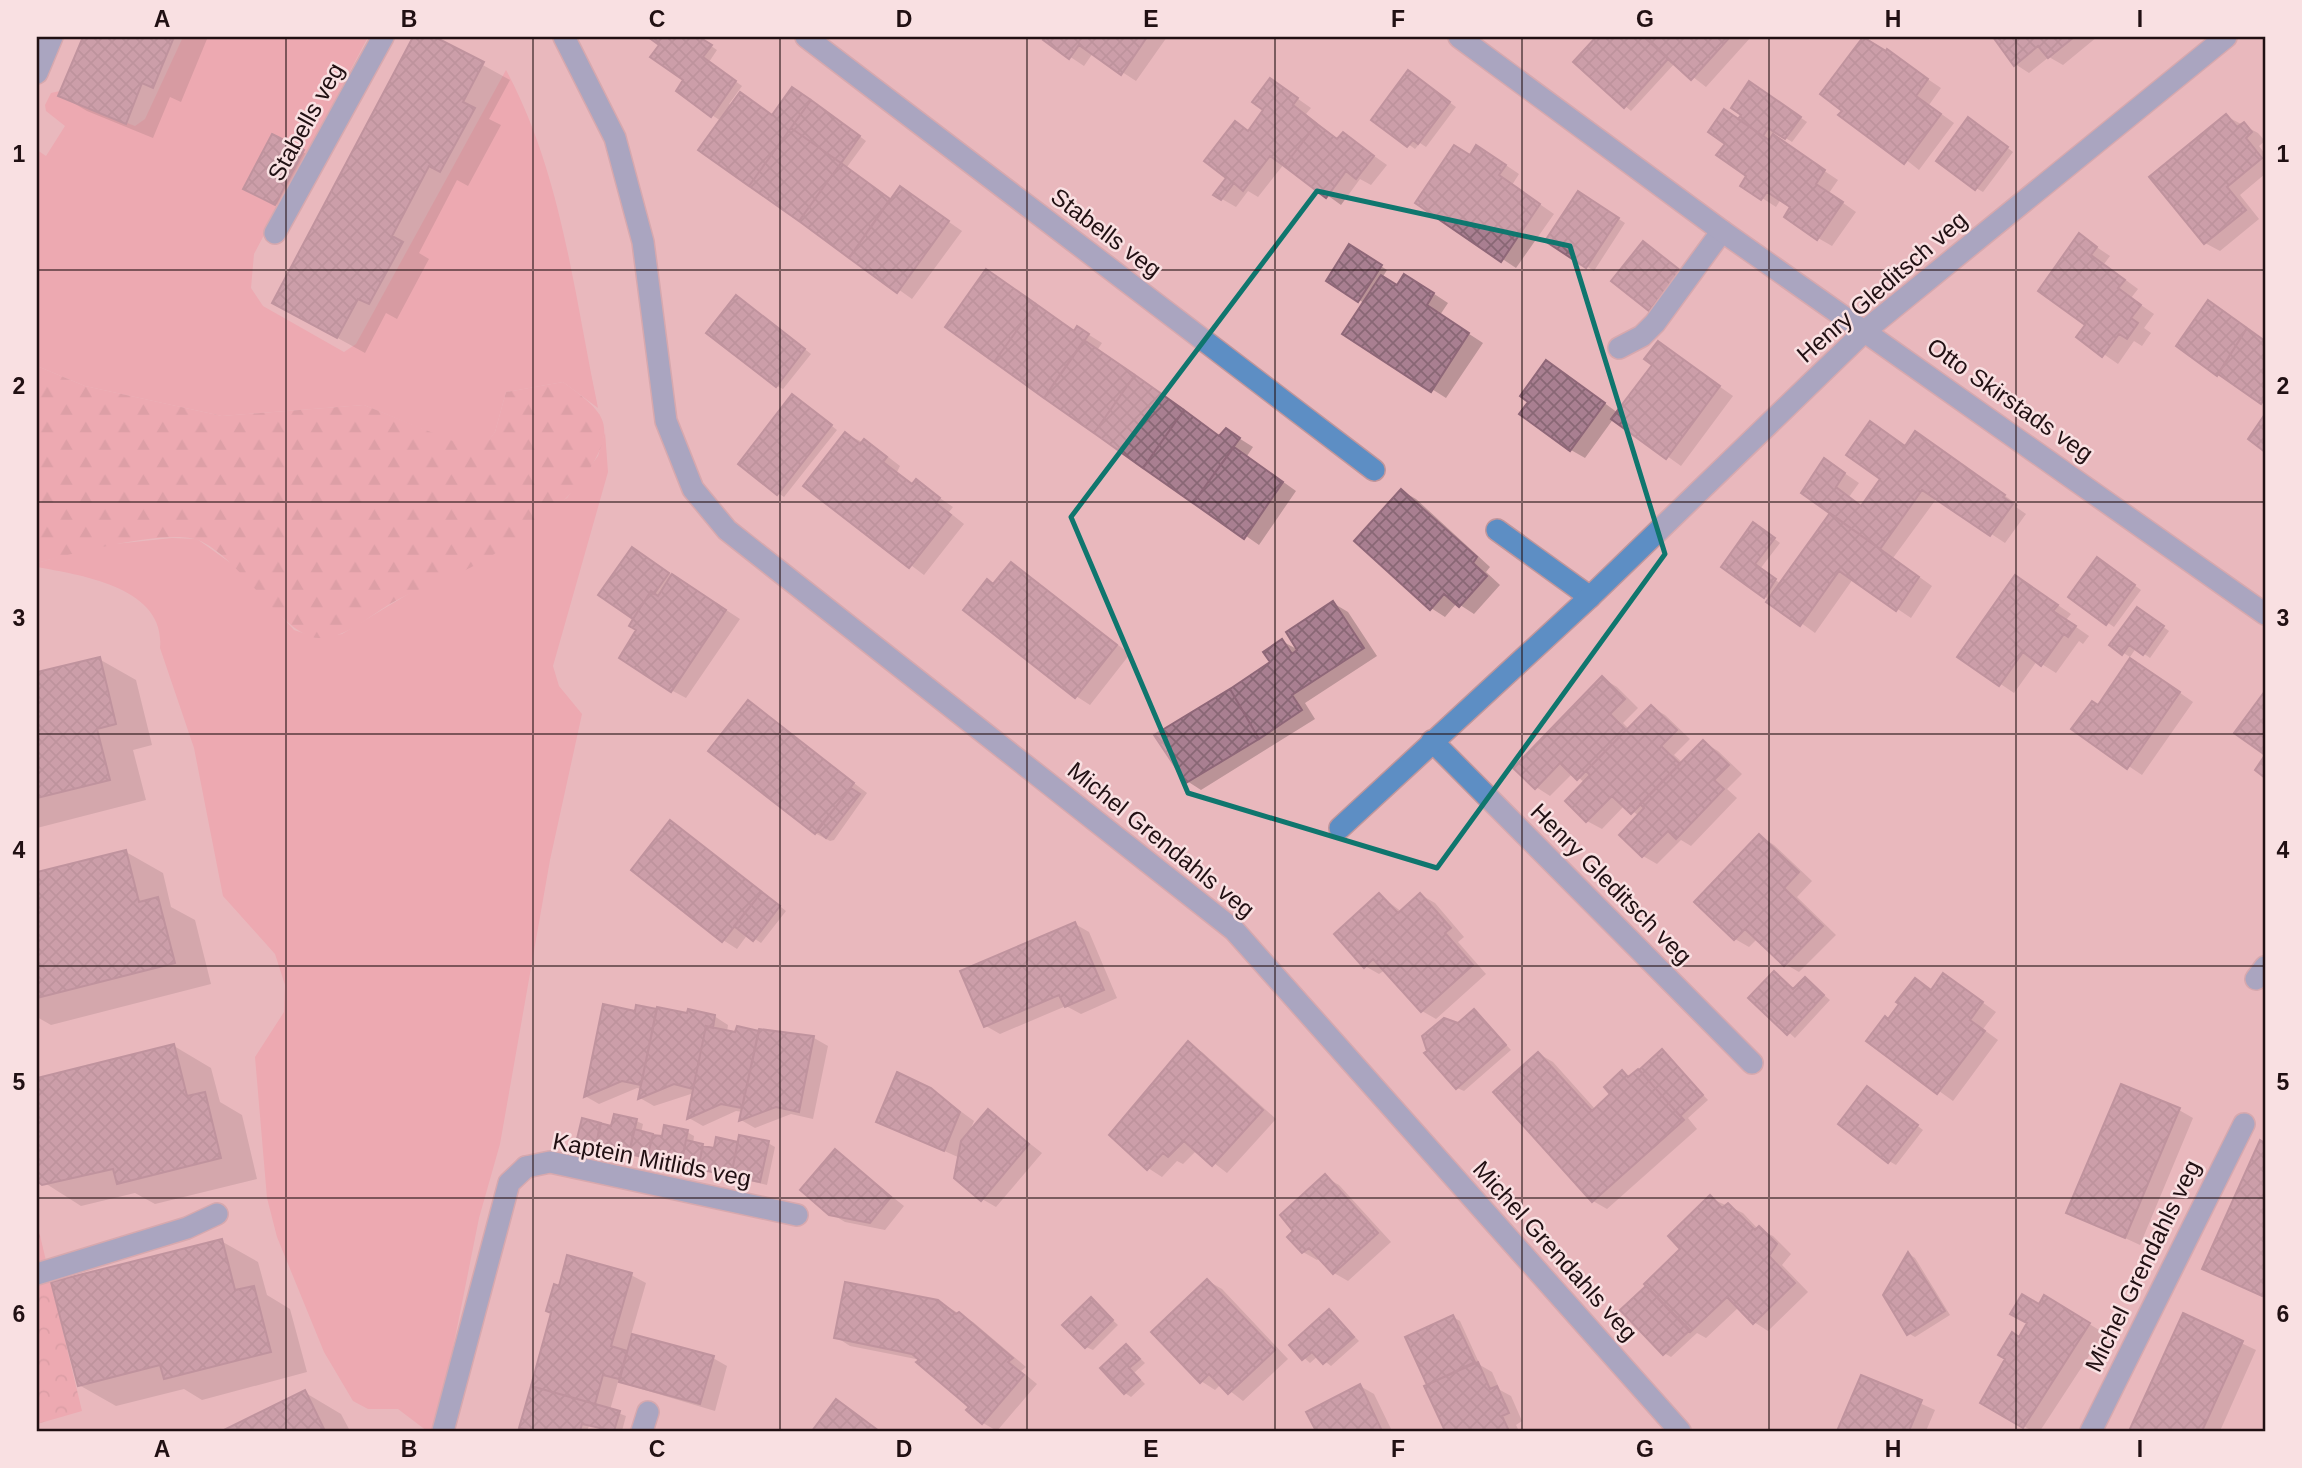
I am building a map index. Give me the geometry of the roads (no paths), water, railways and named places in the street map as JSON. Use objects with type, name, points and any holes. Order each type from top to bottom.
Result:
[{"type":"street","points":[[37,73],[52,37]]},
{"type":"street","name":"Stabells veg","points":[[275,233],[383,37]]},
{"type":"street","name":"Michel Grendahls veg","points":[[564,37],[615,138],[643,242],[666,421],[693,489],[727,530],[1234,930],[1680,1431]]},
{"type":"street","name":"Stabells veg","points":[[806,37],[1374,470]]},
{"type":"street","name":"Otto Skirstads veg","points":[[1459,37],[1723,231],[2265,614]]},
{"type":"street","name":"Henry Gleditsch veg","points":[[1340,828],[1590,597],[1866,330],[2226,37]]},
{"type":"street","points":[[1619,348],[1642,335],[1655,323],[1723,231]]},
{"type":"street","points":[[1497,530],[1590,597]]},
{"type":"street","name":"Henry Gleditsch veg","points":[[1432,741],[1752,1063]]},
{"type":"street","name":"Michel Grendahls veg","points":[[2091,1431],[2244,1124]]},
{"type":"street","name":"Kaptein Mitlids veg","points":[[443,1431],[509,1183],[526,1167],[550,1162],[797,1215]]},
{"type":"street","points":[[37,1274],[187,1228],[217,1214]]}]
